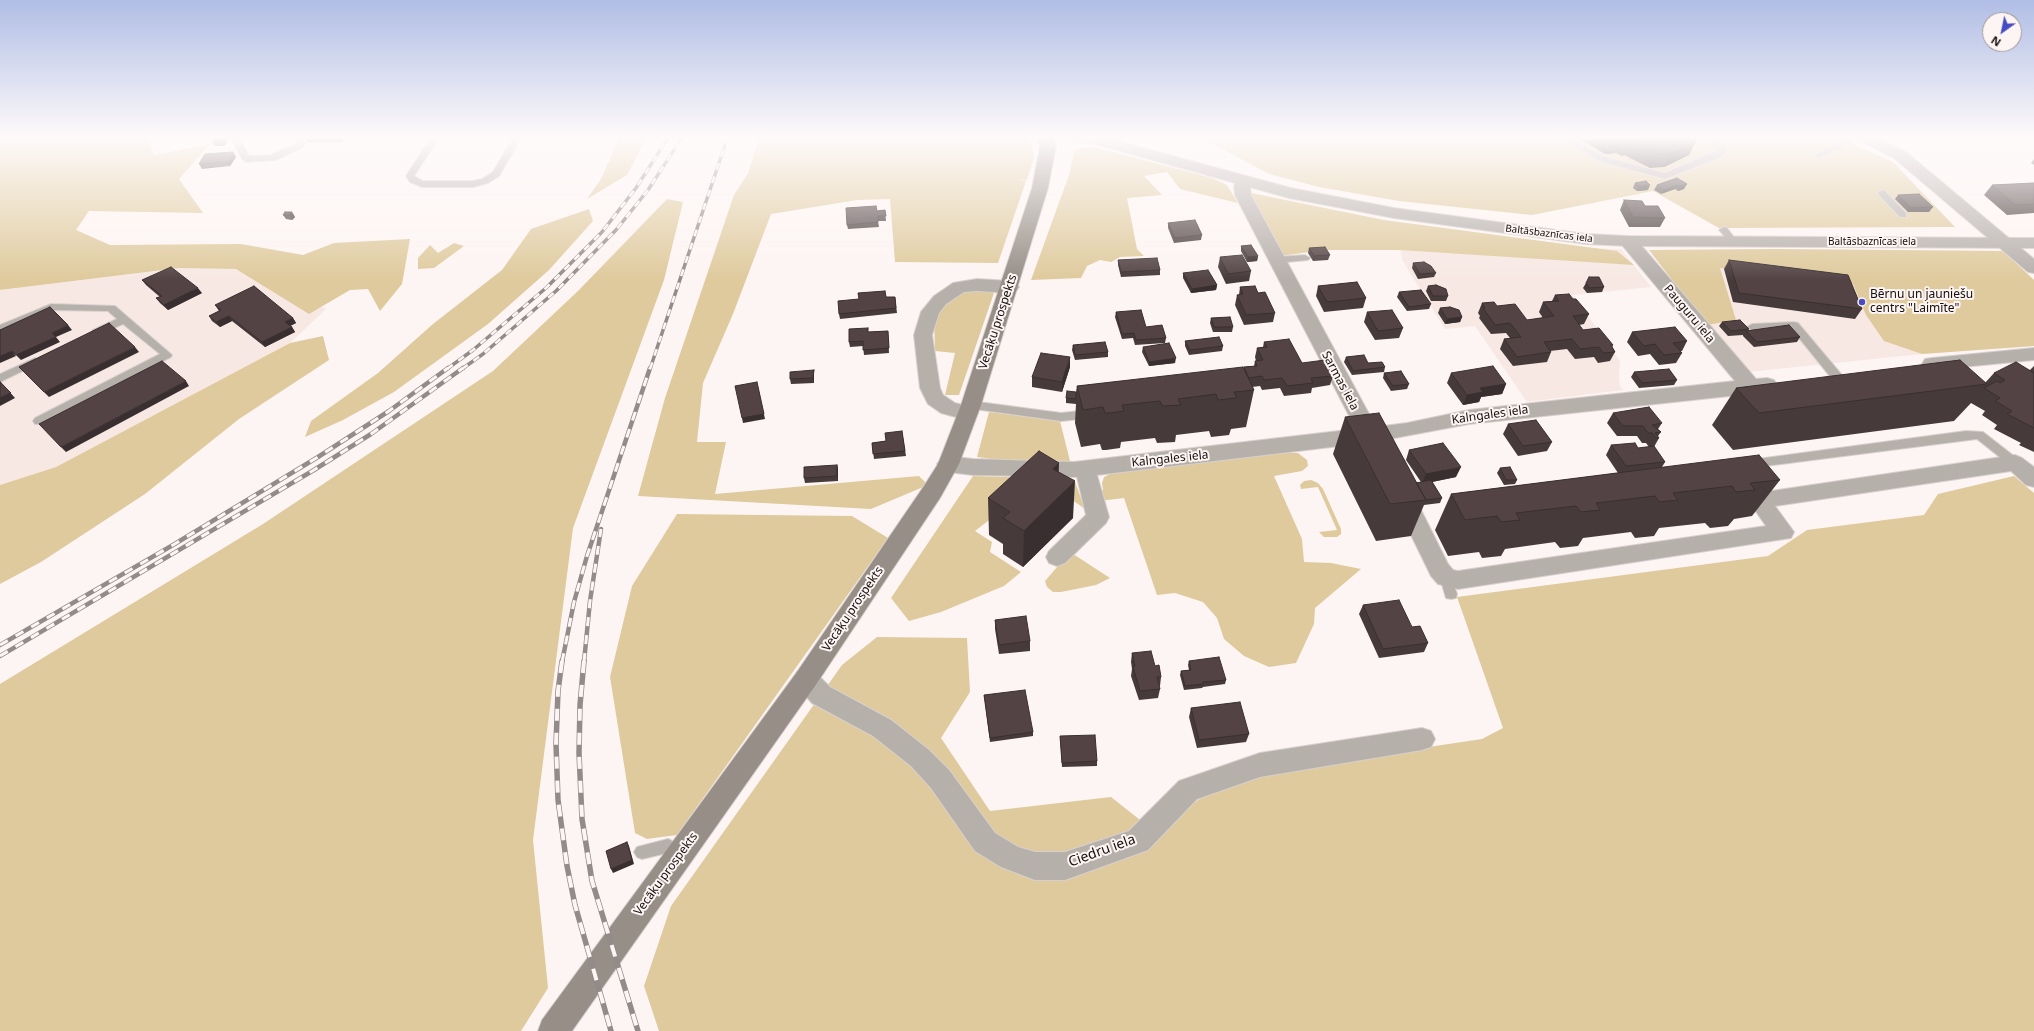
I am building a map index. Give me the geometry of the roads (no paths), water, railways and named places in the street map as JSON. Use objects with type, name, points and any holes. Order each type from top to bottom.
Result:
[{"type":"main road","name":"Vecāķu prospekts","points":[[553,1031],[806,679],[932,492],[948,464],[969,409],[1010,287],[1041,184]]},
{"type":"street","name":"Sarmas iela","points":[[1243,184],[1243,195],[1276,260],[1361,420],[1382,456]]},
{"type":"street","name":"Baltāsbaznīcas iela","points":[[1257,184],[1394,213],[1565,237],[1628,241],[1728,236],[2034,243]]},
{"type":"street","points":[[1935,184],[2034,268]]},
{"type":"street","name":"Pauguru iela","points":[[1628,241],[1751,387]]},
{"type":"street","points":[[969,409],[948,408],[936,399],[930,388],[923,335],[926,323],[930,312],[940,300],[959,287],[977,284],[1010,287]]},
{"type":"street","points":[[1912,367],[2034,354]]},
{"type":"street","points":[[1814,380],[1845,376]]},
{"type":"street","name":"Kalngales iela","points":[[948,464],[966,467],[1019,469],[1085,469],[1261,449],[1407,430],[1469,417],[1653,395],[1782,383]]},
{"type":"street","points":[[1396,483],[1439,570],[1449,586],[1469,579],[1783,532],[1755,495],[2015,463],[2034,479]]},
{"type":"street","points":[[1057,557],[1098,517],[1085,469]]},
{"type":"street","name":"Ciedru iela","points":[[806,679],[821,695],[882,728],[920,758],[940,779],[985,842],[1011,858],[1035,866],[1065,866],[1138,841],[1188,790],[1264,764],[1422,739]]},
{"type":"lane","points":[[1900,197],[1884,195],[1903,215]]},
{"type":"lane","points":[[1276,260],[1305,258]]},
{"type":"lane","points":[[0,329],[51,307],[111,308],[167,355],[39,421]]},
{"type":"lane","points":[[90,336],[125,319]]},
{"type":"lane","points":[[1752,327],[1794,324],[1845,376]]},
{"type":"lane","points":[[0,378],[42,358]]},
{"type":"lane","points":[[969,409],[1061,417],[1099,413]]},
{"type":"lane","points":[[1737,466],[1966,435],[1979,435],[2015,463]]},
{"type":"lane","points":[[642,852],[668,846],[681,853]]},
{"type":"railway","points":[[447,369],[473,350],[546,288],[602,232],[638,184]]},
{"type":"railway","points":[[462,369],[483,354],[556,291],[616,230],[652,184]]},
{"type":"railway","points":[[650,369],[712,184]]},
{"type":"railway","points":[[0,645],[173,545],[318,457],[389,411],[448,368]]},
{"type":"railway","points":[[0,656],[314,470],[371,434],[463,368]]},
{"type":"railway","points":[[562,662],[574,602],[587,556],[650,368]]},
{"type":"railway","points":[[584,662],[590,601],[601,529]]},
{"type":"railway","points":[[562,661],[558,691],[556,744],[558,800],[567,866],[575,905],[611,1031]]},
{"type":"railway","points":[[584,661],[580,705],[579,753],[582,819],[592,881],[638,1031]]},
{"type":"place","name":"Bērnu un jauniešu centrs \"Laimīte\"","points":[[1862,302]]}]
